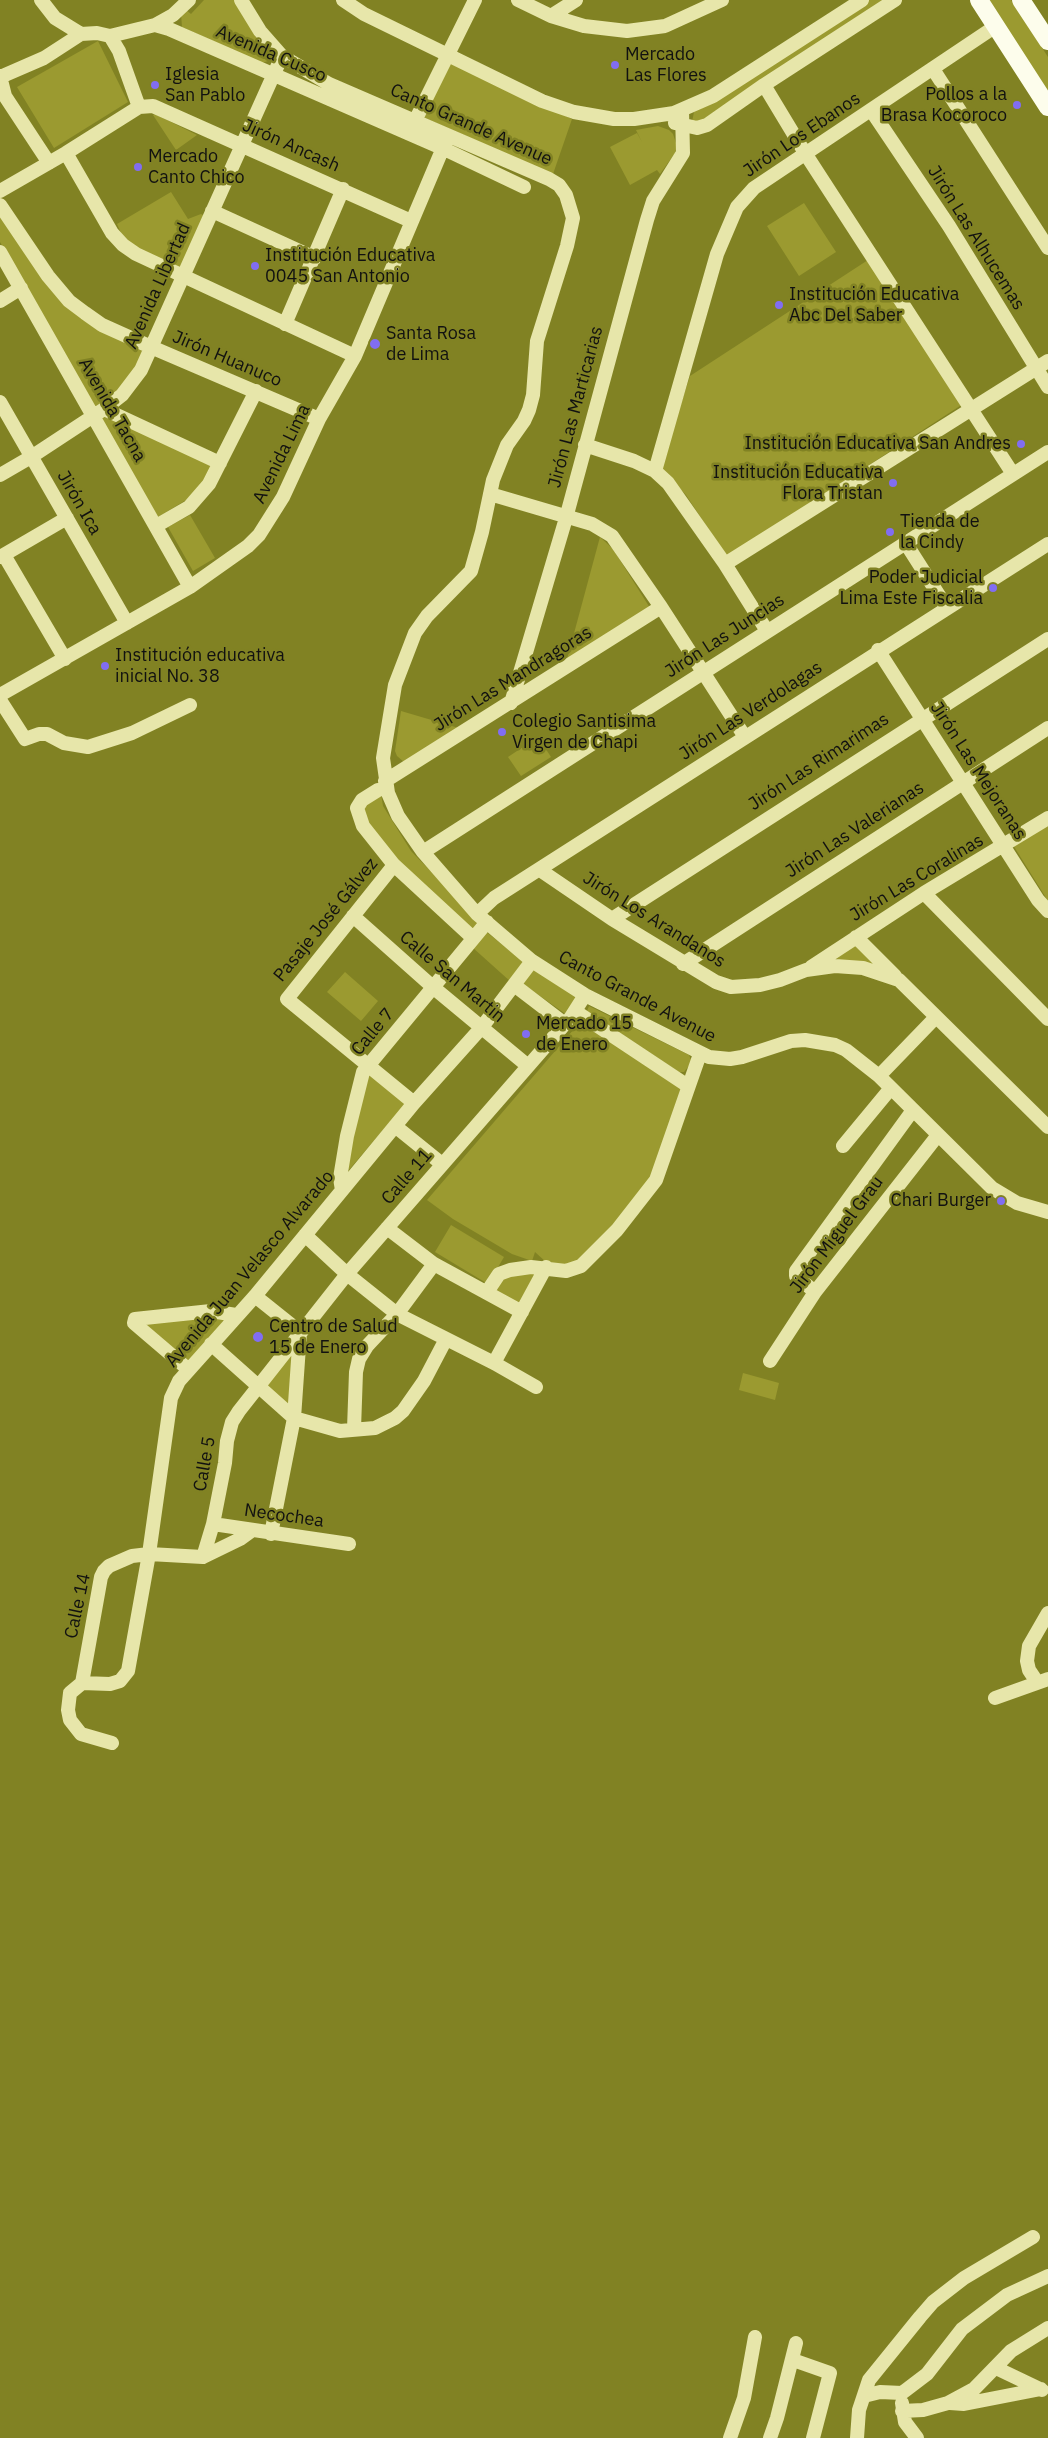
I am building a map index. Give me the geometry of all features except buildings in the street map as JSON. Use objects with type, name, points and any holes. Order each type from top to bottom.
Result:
[{"type":"main road","points":[[979,0],[1048,107]]},
{"type":"main road","points":[[1021,0],[1048,41]]},
{"type":"street","points":[[41,0],[55,18],[81,34]]},
{"type":"street","points":[[49,163],[5,96],[0,77],[44,58],[81,34],[97,33],[110,36],[155,25],[173,15],[189,0]]},
{"type":"street","name":"Canto Grande Avenue","points":[[241,0],[260,31],[282,56],[329,84],[415,121],[445,142],[549,179],[559,185],[570,204],[573,218],[567,246],[537,341],[533,395],[528,410],[499,462],[471,571],[427,616],[415,633],[400,670],[385,738],[381,786],[394,809],[423,852],[482,918],[532,961],[585,995],[709,1057],[730,1059],[778,1044],[806,1040],[835,1045],[846,1050],[892,1088],[992,1188],[1017,1203],[1048,1212]]},
{"type":"street","points":[[343,0],[364,14],[542,101],[574,112],[614,119],[661,116],[682,110],[713,96],[862,0]]},
{"type":"street","points":[[409,134],[475,0]]},
{"type":"street","points":[[518,0],[551,16],[584,26],[627,31],[665,26],[722,0]]},
{"type":"street","points":[[551,16],[576,0]]},
{"type":"street","points":[[661,116],[681,126],[697,128],[708,125],[764,85],[895,0]]},
{"type":"street","name":"Avenida Cusco","points":[[155,25],[409,134],[445,142],[524,187]]},
{"type":"street","name":"Jirón Los Ebanos","points":[[655,471],[717,254],[727,227],[738,207],[754,188],[933,70],[996,26]]},
{"type":"street","points":[[0,191],[66,153],[139,107],[119,51],[110,36]]},
{"type":"street","name":"Avenida Libertad","points":[[0,475],[31,457],[122,395],[142,370],[272,74],[282,56]]},
{"type":"street","points":[[933,70],[1048,248]]},
{"type":"street","points":[[764,85],[805,153],[1013,474]]},
{"type":"street","name":"Jirón Ancash","points":[[139,107],[157,107],[411,220]]},
{"type":"street","name":"Jirón Las Marticarias","points":[[511,704],[566,518],[647,220],[653,201],[683,153],[682,110]]},
{"type":"street","name":"Jirón Las Alhucemas","points":[[871,110],[949,226],[1048,387]]},
{"type":"street","name":"Avenida Lima","points":[[0,696],[190,587],[248,546],[268,523],[292,481],[319,419],[354,356],[445,142]]},
{"type":"street","points":[[66,153],[112,233],[123,245],[150,263],[354,356]]},
{"type":"street","points":[[285,324],[315,258],[343,189]]},
{"type":"street","name":"Jirón Huanuco","points":[[0,205],[43,271],[69,301],[102,325],[319,419]]},
{"type":"street","points":[[212,211],[315,258]]},
{"type":"street","name":"Avenida Tacna","points":[[0,252],[99,412],[156,526],[190,587]]},
{"type":"street","points":[[0,301],[21,288]]},
{"type":"street","points":[[725,564],[1048,361]]},
{"type":"street","points":[[156,526],[189,507],[209,484],[256,391]]},
{"type":"street","name":"Jirón Ica","points":[[0,402],[127,623]]},
{"type":"street","points":[[99,412],[220,463]]},
{"type":"street","points":[[585,445],[618,454],[655,471],[683,502],[767,630]]},
{"type":"street","name":"Jirón Las Juncias","points":[[423,852],[767,630],[1048,452]]},
{"type":"street","points":[[490,494],[566,518],[592,524],[612,536],[661,607],[745,737]]},
{"type":"street","points":[[65,659],[2,556],[66,518]]},
{"type":"street","points":[[905,542],[947,608]]},
{"type":"street","name":"Jirón Las Verdolagas","points":[[482,918],[494,898],[878,650],[1048,544]]},
{"type":"street","name":"Jirón Las Mandragoras","points":[[473,938],[394,865],[368,833],[358,815],[357,808],[360,802],[381,786],[661,607]]},
{"type":"street","name":"Jirón Las Rimarimas","points":[[612,919],[1048,639]]},
{"type":"street","name":"Jirón Las Mejoranas","points":[[878,650],[1038,900],[1048,911]]},
{"type":"street","points":[[0,700],[25,739],[38,734],[47,734],[64,743],[88,747],[132,733],[190,705]]},
{"type":"street","name":"Jirón Las Valerianas","points":[[683,964],[1048,728]]},
{"type":"street","name":"Jirón Las Coralinas","points":[[806,970],[924,893],[1048,818]]},
{"type":"street","name":"Pasaje José Gálvez","points":[[369,1065],[287,999],[394,865]]},
{"type":"street","name":"Jirón Los Arandanos","points":[[540,870],[683,964],[716,982],[731,987],[760,985],[806,970],[849,966],[898,980],[1048,1127]]},
{"type":"street","points":[[924,893],[1048,1019]]},
{"type":"street","name":"Calle San Martin","points":[[353,916],[434,988],[528,1066]]},
{"type":"street","name":"Calle 7","points":[[342,1190],[340,1178],[347,1136],[364,1072],[473,938],[482,918]]},
{"type":"street","points":[[856,937],[898,980]]},
{"type":"street","name":"Avenida Juan Velasco Alvarado","points":[[82,1683],[110,1684],[120,1680],[128,1672],[149,1554],[171,1398],[179,1381],[255,1296],[414,1103],[482,1027],[532,961]]},
{"type":"street","points":[[514,985],[565,1024]]},
{"type":"street","name":"Calle 11","points":[[260,1386],[300,1332],[347,1274],[565,1024],[585,995]]},
{"type":"street","points":[[575,1010],[688,1086]]},
{"type":"street","points":[[879,1076],[936,1017]]},
{"type":"street","points":[[487,1292],[493,1280],[500,1274],[510,1270],[531,1267],[566,1270],[581,1266],[643,1200],[656,1180],[700,1054]]},
{"type":"street","points":[[369,1065],[414,1103]]},
{"type":"street","points":[[843,1146],[892,1088]]},
{"type":"street","points":[[816,1292],[796,1276],[796,1271],[914,1110]]},
{"type":"street","points":[[395,1126],[442,1164]]},
{"type":"street","name":"Jirón Miguel Grau","points":[[770,1361],[816,1292],[938,1135]]},
{"type":"street","points":[[387,1228],[434,1264],[522,1312]]},
{"type":"street","points":[[305,1235],[347,1274],[397,1314],[494,1363],[536,1387]]},
{"type":"street","points":[[354,1429],[356,1372],[359,1359],[367,1346],[397,1314],[434,1264]]},
{"type":"street","points":[[494,1363],[546,1268]]},
{"type":"street","points":[[255,1296],[300,1332],[294,1418],[271,1534]]},
{"type":"street","points":[[189,1370],[134,1323],[135,1319],[211,1311],[236,1315]]},
{"type":"street","points":[[211,1344],[294,1418],[340,1431],[375,1428],[396,1418],[424,1381],[446,1339]]},
{"type":"street","name":"Calle 5","points":[[203,1557],[213,1524],[232,1422],[260,1386]]},
{"type":"street","name":"Necochea","points":[[213,1524],[349,1544]]},
{"type":"street","name":"Calle 14","points":[[112,1743],[82,1734],[70,1720],[68,1710],[70,1693],[82,1683],[101,1577],[104,1571],[109,1566],[132,1556],[149,1554],[203,1557],[240,1539],[251,1531]]},
{"type":"street","points":[[1043,1680],[1029,1670],[1027,1661],[1029,1646],[1048,1613]]},
{"type":"street","points":[[995,1698],[1043,1680]]},
{"type":"street","points":[[857,2438],[857,2424],[869,2380],[881,2363],[933,2302],[964,2278],[1032,2237]]},
{"type":"street","points":[[864,2396],[880,2392],[902,2393],[927,2374],[962,2329],[1007,2295],[1048,2276]]},
{"type":"street","points":[[902,2411],[923,2410],[948,2402],[974,2389],[1010,2352],[1048,2328]]},
{"type":"street","points":[[730,2438],[744,2398],[755,2337]]},
{"type":"street","points":[[770,2438],[793,2360],[796,2343]]},
{"type":"street","points":[[793,2360],[830,2373],[812,2438]]},
{"type":"street","points":[[996,2368],[1044,2390]]},
{"type":"street","points":[[948,2402],[964,2404],[1044,2390]]},
{"type":"street","points":[[902,2393],[902,2411],[905,2422],[917,2438]]},
{"type":"shaded area","points":[[204,0],[235,0],[243,16],[271,53],[271,60],[262,63],[182,27],[181,13],[185,9],[191,14]]},
{"type":"shaded area","points":[[869,0],[885,0],[699,122],[692,122],[694,112]]},
{"type":"shaded area","points":[[986,0],[1011,0],[1048,57],[1048,96]]},
{"type":"shaded area","points":[[98,41],[128,102],[54,148],[17,87]]},
{"type":"shaded area","points":[[451,60],[572,119],[553,174],[423,117]]},
{"type":"shaded area","points":[[155,114],[197,135],[176,150],[153,115]]},
{"type":"shaded area","points":[[658,126],[669,130],[673,134],[677,146],[675,153],[660,174],[657,170],[630,185],[610,147],[637,133],[642,142],[636,130]]},
{"type":"shaded area","points":[[171,192],[188,219],[201,214],[207,217],[184,271],[151,258],[124,240],[117,224]]},
{"type":"shaded area","points":[[804,203],[836,252],[799,276],[767,226]]},
{"type":"shaded area","points":[[0,213],[43,276],[146,349],[129,381],[96,408],[0,242]]},
{"type":"shaded area","points":[[868,260],[963,404],[727,557],[686,495],[660,468],[690,376]]},
{"type":"shaded area","points":[[106,414],[216,465],[204,484],[186,500],[158,517],[99,418]]},
{"type":"shaded area","points":[[190,515],[215,558],[193,571],[168,527]]},
{"type":"shaded area","points":[[600,537],[613,549],[650,608],[566,663]]},
{"type":"shaded area","points":[[401,711],[462,729],[404,762],[397,756],[395,751]]},
{"type":"shaded area","points":[[538,737],[551,757],[521,776],[508,757]]},
{"type":"shaded area","points":[[381,794],[383,806],[411,851],[479,921],[479,926],[471,930],[395,859],[362,818],[360,808]]},
{"type":"shaded area","points":[[1048,822],[1048,901],[1013,845]]},
{"type":"shaded area","points":[[484,930],[525,963],[511,982],[472,947]]},
{"type":"shaded area","points":[[856,942],[878,964],[875,967],[842,962],[831,957]]},
{"type":"shaded area","points":[[535,967],[579,998],[567,1015],[523,984]]},
{"type":"shaded area","points":[[345,972],[378,1001],[361,1021],[327,992]]},
{"type":"shaded area","points":[[589,1006],[689,1055],[692,1062],[684,1072],[679,1072],[587,1011]]},
{"type":"shaded area","points":[[591,1024],[681,1086],[681,1102],[656,1175],[580,1265],[547,1263],[535,1252],[532,1261],[512,1254],[453,1219],[427,1200],[574,1029]]},
{"type":"shaded area","points":[[366,1071],[406,1103],[342,1178]]},
{"type":"shaded area","points":[[451,1225],[504,1257],[488,1284],[435,1252]]},
{"type":"shaded area","points":[[540,1273],[521,1307],[498,1293],[495,1288],[501,1277]]},
{"type":"shaded area","points":[[213,1314],[226,1319],[188,1361],[142,1321]]},
{"type":"shaded area","points":[[293,1346],[289,1405],[263,1383]]},
{"type":"shaded area","points":[[743,1373],[779,1383],[775,1400],[739,1390]]},
{"type":"place","name":"Mercado Las Flores","points":[[615,65]]},
{"type":"place","name":"Iglesia San Pablo","points":[[155,85]]},
{"type":"place","name":"Pollos a la Brasa Kocoroco","points":[[1017,105]]},
{"type":"place","name":"Mercado Canto Chico","points":[[138,167]]},
{"type":"place","name":"Institución Educativa 0045 San Antonio","points":[[255,266]]},
{"type":"place","name":"Institución Educativa Abc Del Saber","points":[[779,305]]},
{"type":"place","name":"Santa Rosa de Lima","points":[[375,344]]},
{"type":"place","name":"Institución Educativa San Andres","points":[[1021,444]]},
{"type":"place","name":"Institución Educativa Flora Tristan","points":[[893,483]]},
{"type":"place","name":"Tienda de la Cindy","points":[[890,532]]},
{"type":"place","name":"Poder Judicial Lima Este Fiscalia","points":[[993,588]]},
{"type":"place","name":"Institución educativa inicial No. 38","points":[[105,666]]},
{"type":"place","name":"Colegio Santisima Virgen de Chapi","points":[[502,732]]},
{"type":"place","name":"Mercado 15 de Enero","points":[[526,1034]]},
{"type":"place","name":"Chari Burger","points":[[1001,1201]]},
{"type":"place","name":"Centro de Salud 15 de Enero","points":[[258,1337]]}]
